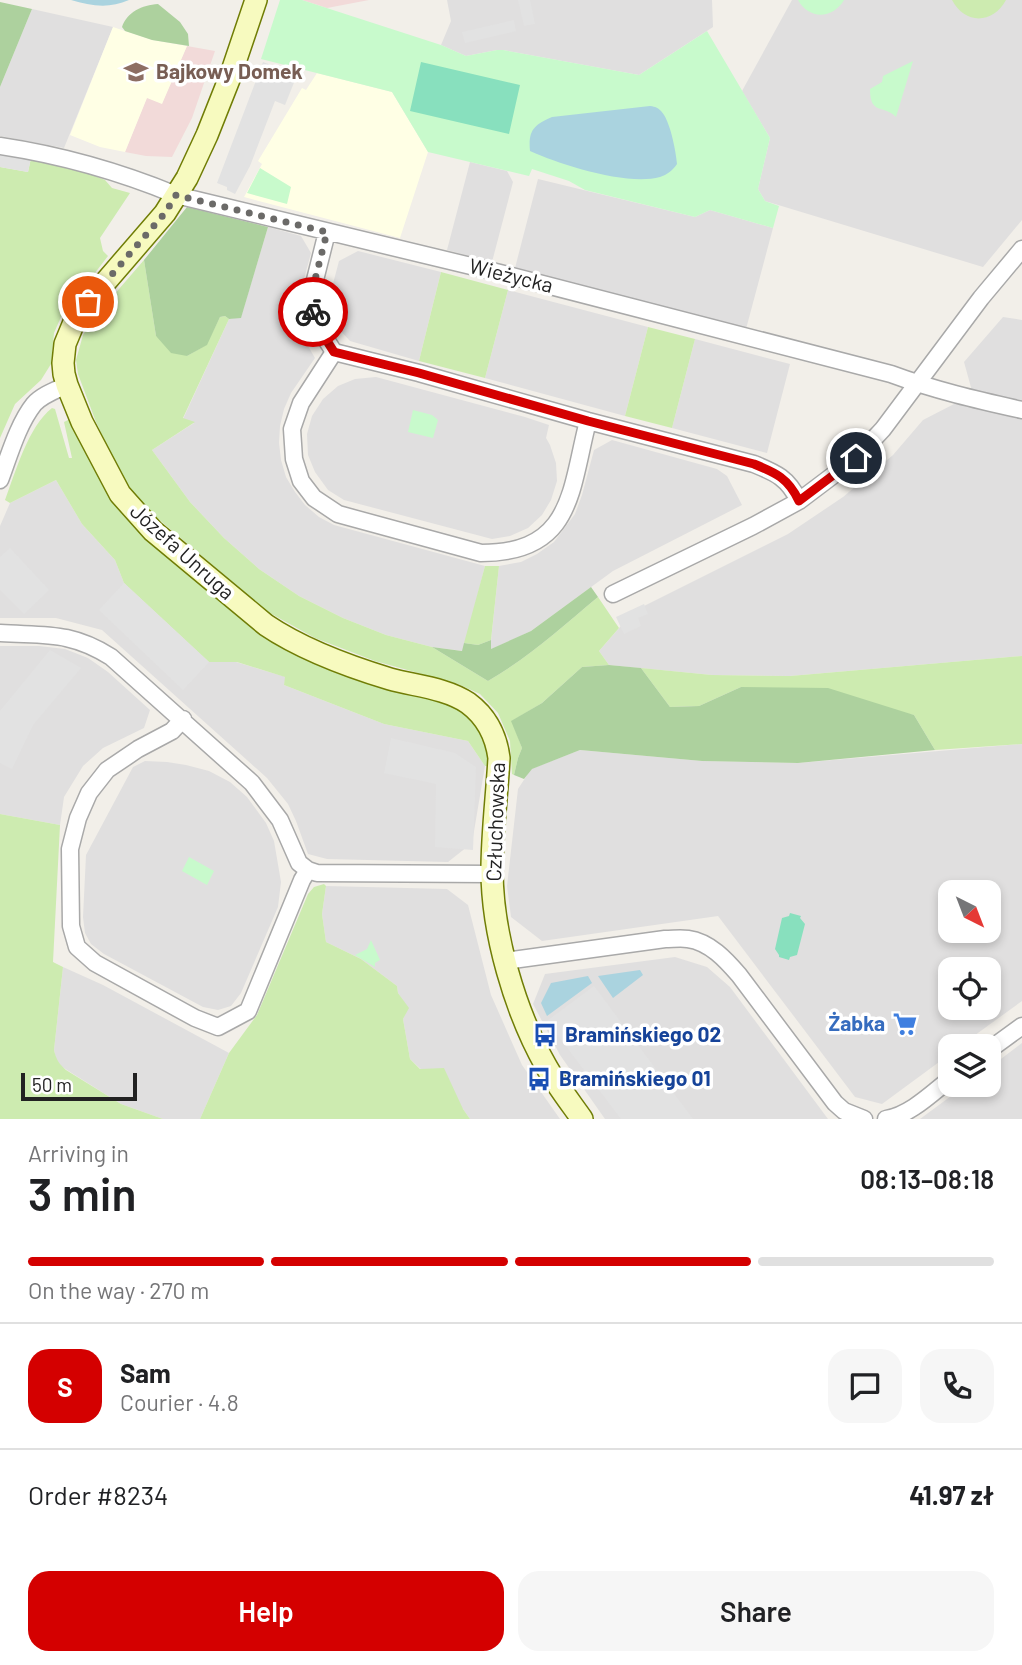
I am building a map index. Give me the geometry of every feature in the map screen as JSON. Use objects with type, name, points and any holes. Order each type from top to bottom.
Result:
[{"type":"street","name":"Józefa Unruga","points":[[256,0],[230,77],[187,178],[165,213],[77,315],[70,328],[64,349],[67,385],[105,468],[135,513],[266,625],[303,647],[345,664],[451,695],[464,701],[484,718]]},
{"type":"street","name":"Wieżycka","points":[[0,146],[39,152],[176,195],[513,276],[891,374],[966,398],[1022,410]]},
{"type":"street","points":[[327,232],[310,300],[315,322],[334,352],[754,464],[785,479],[799,501]]},
{"type":"street","points":[[613,594],[799,501],[856,458],[883,429],[981,298],[1022,249]]},
{"type":"street","points":[[334,352],[301,403],[292,429],[294,459],[301,481],[314,498],[338,514],[348,517],[481,553],[514,550],[531,544],[551,529],[564,512],[588,421]]},
{"type":"street","points":[[0,480],[19,430],[34,404],[51,391],[67,385]]},
{"type":"street","points":[[0,633],[76,639],[96,647],[110,657],[252,783],[280,820],[299,863],[307,870],[317,873],[492,874]]},
{"type":"street","name":"Człuchowska","points":[[484,718],[494,736],[499,758],[492,874],[496,918],[505,961],[526,1026],[547,1067],[582,1119]]},
{"type":"street","points":[[183,719],[172,731],[107,770],[83,805],[70,849],[71,926],[77,947],[95,963],[195,1018],[218,1027],[248,1011],[307,870]]},
{"type":"street","points":[[505,961],[665,939],[688,939],[701,943],[726,960],[739,975],[835,1103],[855,1117],[864,1119]]},
{"type":"street","points":[[1001,1042],[1022,1026]]},
{"type":"street","points":[[886,1119],[911,1109],[938,1088]]},
{"type":"shaded area","points":[[302,0],[369,0],[327,8]]},
{"type":"shaded area","points":[[447,0],[712,0],[713,27],[639,75],[503,50],[466,56],[441,45],[451,21]]},
{"type":"shaded area","points":[[518,0],[530,0],[535,24],[524,26]]},
{"type":"shaded area","points":[[792,0],[1022,0],[1022,220],[983,267],[765,201],[758,189],[770,138],[742,91]]},
{"type":"shaded area","points":[[32,9],[113,27],[64,148],[0,136],[0,87]]},
{"type":"shaded area","points":[[514,20],[516,31],[465,43],[462,32]]},
{"type":"shaded area","name":"Bajkowy Domek","points":[[113,27],[152,40],[187,46],[162,104],[147,98],[125,152],[100,147],[70,135]]},
{"type":"shaded area","points":[[187,46],[215,51],[192,118],[172,157],[125,152],[147,97],[162,103]]},
{"type":"shaded area","points":[[263,62],[297,75],[285,105],[275,101],[250,166],[235,194],[217,183]]},
{"type":"shaded area","points":[[317,73],[392,92],[428,152],[400,238],[244,197],[262,164],[258,161],[302,88],[306,90]]},
{"type":"shaded area","points":[[0,153],[31,158],[28,172],[0,167]]},
{"type":"shaded area","points":[[470,162],[507,171],[513,182],[492,262],[447,250]]},
{"type":"shaded area","points":[[538,179],[695,217],[710,210],[773,228],[746,329],[515,268]]},
{"type":"shaded area","points":[[268,227],[301,236],[311,253],[293,320],[315,358],[291,393],[284,409],[279,443],[286,477],[305,505],[334,525],[485,566],[463,651],[432,647],[386,635],[299,596],[259,569],[224,538],[190,502],[152,450],[194,423],[183,419],[229,319],[241,317]]},
{"type":"shaded area","points":[[358,251],[441,272],[419,361],[350,341],[325,314],[339,261]]},
{"type":"shaded area","points":[[508,290],[648,327],[625,416],[485,378]]},
{"type":"shaded area","points":[[1003,317],[1022,320],[1022,401],[972,391],[964,362]]},
{"type":"shaded area","points":[[695,339],[790,364],[767,453],[672,428]]},
{"type":"shaded area","points":[[376,377],[549,425],[546,438],[556,463],[557,481],[551,500],[542,515],[528,528],[510,536],[492,539],[344,500],[328,490],[315,472],[308,455],[307,434],[312,416],[323,399],[338,386],[355,379]]},
{"type":"shaded area","points":[[956,403],[1022,417],[1022,656],[790,676],[712,675],[609,665],[599,651],[634,611],[788,534],[843,497],[893,455],[923,420]]},
{"type":"shaded area","points":[[612,440],[717,469],[727,476],[742,505],[613,571],[531,631],[490,650],[499,566],[521,562],[554,542],[575,514],[594,450]]},
{"type":"shaded area","points":[[56,480],[82,524],[115,560],[124,583],[209,662],[236,662],[286,677],[284,685],[384,724],[468,741],[485,766],[472,843],[448,862],[327,859],[308,854],[288,804],[267,778],[102,630],[56,618],[0,618],[0,526],[10,503]]},
{"type":"shaded area","points":[[10,548],[49,590],[24,614],[0,590],[0,557]]},
{"type":"shaded area","points":[[124,583],[209,662],[183,690],[99,610]]},
{"type":"shaded area","points":[[644,604],[648,614],[638,618],[641,626],[624,634],[616,617]]},
{"type":"shaded area","points":[[0,646],[65,649],[88,658],[108,672],[150,710],[144,728],[103,748],[83,766],[64,797],[60,825],[0,814]]},
{"type":"shaded area","points":[[50,650],[81,668],[33,725],[12,769],[0,763],[0,711]]},
{"type":"shaded area","points":[[391,738],[455,753],[476,767],[473,850],[435,847],[436,784],[384,773]]},
{"type":"shaded area","points":[[1022,744],[1022,1001],[1001,1016],[1001,957],[938,957],[938,1020],[996,1020],[977,1034],[938,1034],[938,1063],[882,1104],[855,1097],[718,916],[542,941],[511,917],[507,886],[518,789],[531,769],[580,750],[702,761],[798,763]]},
{"type":"shaded area","points":[[145,761],[186,765],[209,771],[230,782],[247,797],[266,823],[274,841],[281,882],[278,907],[241,993],[231,1006],[218,1010],[203,1007],[104,954],[91,944],[85,933],[83,917],[86,855],[133,767]]},
{"type":"shaded area","points":[[326,886],[447,889],[468,905],[491,995],[522,1065],[560,1119],[470,1119],[463,1109],[410,1059],[403,1019],[408,1008],[398,993],[397,986],[361,959],[326,942],[322,914]]},
{"type":"shaded area","points":[[675,957],[707,967],[730,987],[828,1119],[605,1119],[560,1055],[533,1004],[545,974]]},
{"type":"shaded area","points":[[63,967],[103,985],[229,1053],[200,1119],[163,1119],[121,1104],[59,1065],[54,1050]]},
{"type":"shaded area","points":[[594,986],[693,1119],[621,1119],[547,1021]]},
{"type":"shaded area","points":[[1022,1043],[1022,1119],[920,1119],[950,1097],[1001,1097],[1001,1059]]},
{"type":"green space","points":[[280,0],[302,0],[441,45],[466,56],[503,50],[639,75],[707,31],[770,138],[758,189],[765,201],[779,206],[773,228],[710,210],[695,217],[585,190],[569,181],[532,169],[529,176],[428,152],[392,92],[261,59]]},
{"type":"green space","points":[[798,0],[844,0],[834,11],[821,15],[808,11]]},
{"type":"green space","points":[[952,0],[1006,0],[994,14],[979,18],[964,14]]},
{"type":"green space","points":[[0,2],[32,9],[0,87]]},
{"type":"green space","points":[[158,4],[180,22],[188,34],[189,46],[152,40],[125,31],[122,27],[127,17],[136,10]]},
{"type":"green space","points":[[913,61],[896,117],[875,106],[870,89],[882,82],[883,76]]},
{"type":"green space","points":[[421,62],[520,85],[509,134],[410,111]]},
{"type":"green space","points":[[31,158],[88,173],[105,180],[112,188],[130,193],[100,238],[103,251],[108,256],[61,317],[54,333],[51,364],[41,380],[15,404],[0,438],[0,167],[28,172]]},
{"type":"green space","points":[[260,168],[291,187],[287,204],[247,193]]},
{"type":"green space","points":[[187,207],[268,227],[241,318],[220,317],[207,345],[187,356],[171,353],[156,336],[144,260]]},
{"type":"green space","points":[[144,260],[156,336],[187,356],[206,345],[220,317],[229,319],[183,418],[195,422],[152,450],[190,502],[224,538],[259,569],[299,596],[343,618],[386,635],[432,647],[488,681],[531,652],[598,597],[619,628],[599,651],[609,665],[582,667],[542,703],[512,721],[522,748],[514,775],[510,741],[498,713],[480,694],[458,684],[375,661],[315,638],[268,612],[144,507],[131,492],[96,422],[78,374],[76,360],[83,335],[94,318]]},
{"type":"green space","points":[[441,272],[508,290],[485,378],[419,361]]},
{"type":"green space","points":[[648,327],[695,339],[672,428],[625,416]]},
{"type":"green space","points":[[52,408],[55,409],[69,458],[72,458],[64,422],[72,418],[101,482],[117,506],[246,621],[430,698],[458,707],[476,725],[484,741],[490,766],[485,766],[468,741],[384,724],[284,685],[285,677],[237,662],[209,662],[124,583],[115,560],[82,524],[56,480],[10,503],[5,500],[29,438]]},
{"type":"green space","points":[[413,410],[432,415],[438,420],[433,438],[408,432]]},
{"type":"green space","points":[[485,566],[499,566],[491,640],[478,645],[464,643]]},
{"type":"green space","points":[[591,587],[598,597],[531,652],[488,681],[432,647],[462,651],[464,643],[478,645],[491,640],[491,649],[531,631]]},
{"type":"green space","points":[[1022,656],[1022,744],[935,750],[914,715],[741,687],[699,706],[670,707],[641,668],[712,675],[790,676]]},
{"type":"green space","points":[[609,665],[641,668],[670,707],[699,706],[741,687],[828,688],[914,715],[935,750],[798,763],[702,761],[580,750],[532,769],[524,779],[514,775],[522,748],[511,721],[542,703],[582,667]]},
{"type":"green space","points":[[0,814],[60,825],[53,962],[63,967],[54,1050],[58,1061],[66,1070],[121,1104],[163,1119],[0,1119]]},
{"type":"green space","points":[[189,857],[214,871],[207,885],[182,871]]},
{"type":"green space","points":[[324,884],[326,886],[322,914],[326,942],[361,959],[397,986],[398,993],[409,1008],[403,1019],[410,1059],[420,1069],[444,1068],[470,1119],[200,1119],[229,1053],[257,1015],[308,894],[314,887]]},
{"type":"green space","points":[[790,913],[801,916],[805,924],[797,955],[789,960],[779,957],[775,949],[782,918]]},
{"type":"green space","points":[[371,940],[380,960],[375,963],[375,967],[355,955],[367,949]]},
{"type":"water","points":[[71,0],[129,0],[100,6]]},
{"type":"water","points":[[650,106],[657,108],[664,115],[675,152],[677,164],[663,176],[630,179],[594,173],[530,151],[531,133],[552,117]]},
{"type":"water","points":[[640,970],[643,975],[613,998],[598,976]]},
{"type":"water","points":[[588,976],[592,983],[547,1016],[541,1003],[551,983]]},
{"type":"way so far","points":[[88,302],[165,213],[176,195],[327,232],[310,300],[313,312]]},
{"type":"place","name":"Bajkowy Domek","points":[[136,72]]},
{"type":"place","name":"Żabka","points":[[905,1024]]},
{"type":"place","name":"Bramińskiego 02","points":[[545,1035]]},
{"type":"place","name":"Bramińskiego 01","points":[[539,1079]]},
{"type":"route","points":[[313,312],[315,322],[334,352],[754,464],[785,479],[799,501],[856,458]]}]
